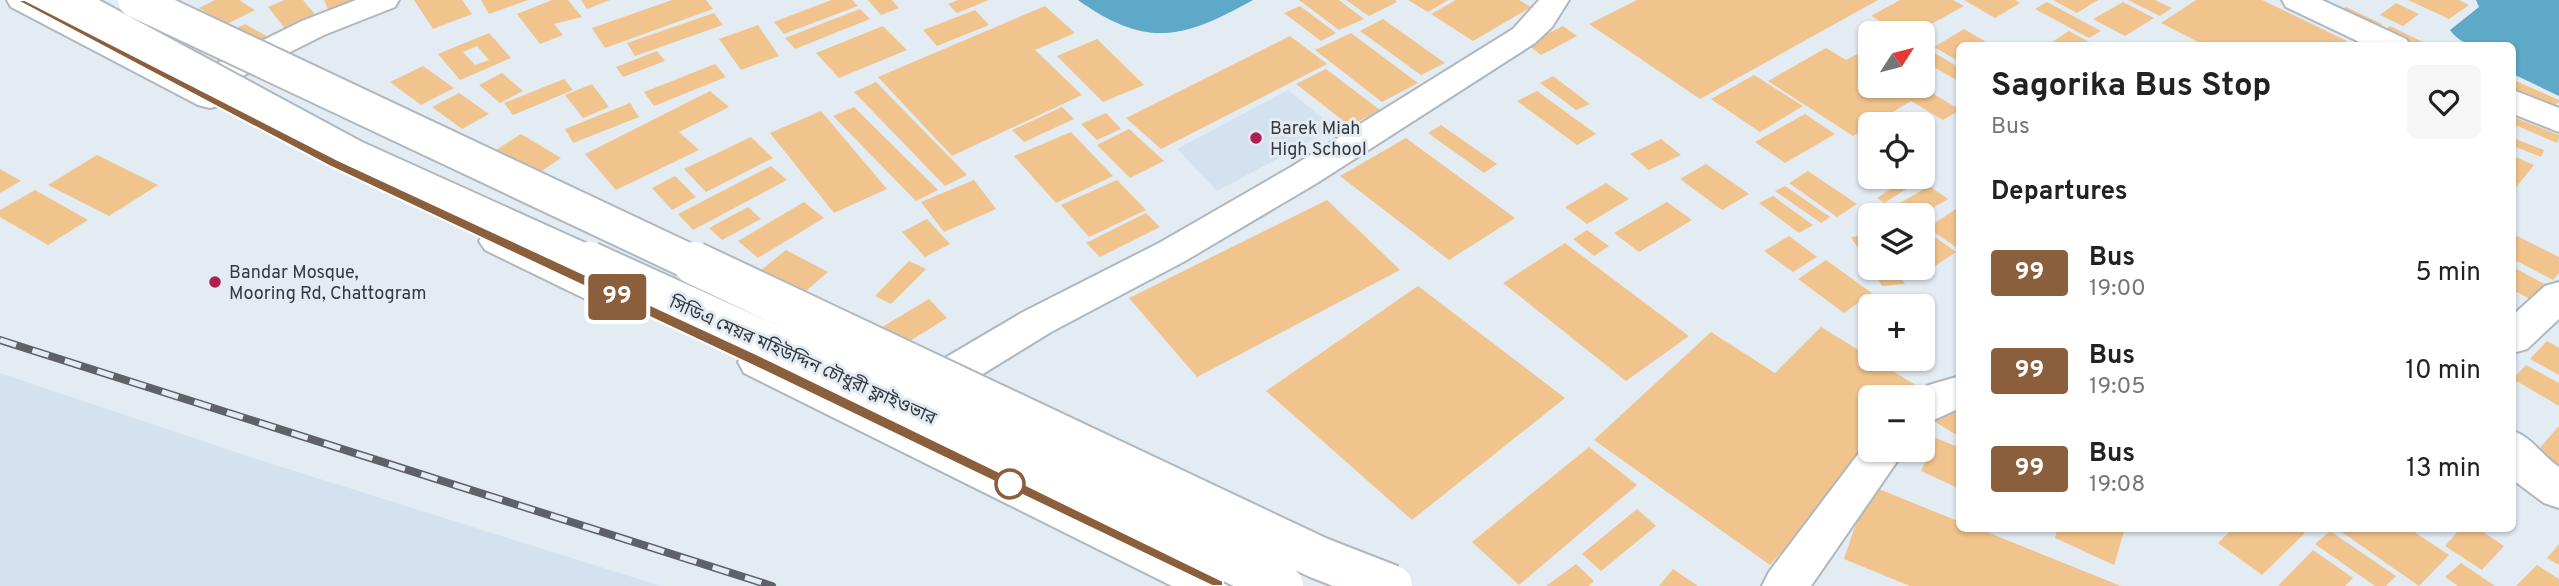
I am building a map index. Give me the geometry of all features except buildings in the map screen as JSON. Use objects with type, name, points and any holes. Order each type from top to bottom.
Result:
[{"type":"main road","points":[[135,0],[1319,558],[1391,586]]},
{"type":"main road","points":[[193,88],[313,28],[384,0]]},
{"type":"main road","points":[[877,419],[1037,322],[1172,252],[1304,175],[1524,36],[1541,20],[1554,0]]},
{"type":"main road","points":[[39,1],[193,88],[396,193],[877,419],[1217,586]]},
{"type":"main road","name":"সিডিএ মেয়র মহিউদ্দিন চৌধুরী ফ্লাইওভার","points":[[39,1],[354,157],[960,430],[1282,586]]},
{"type":"main road","points":[[2319,4],[2388,42]]},
{"type":"main road","points":[[2516,102],[2559,121]]},
{"type":"main road","points":[[2516,335],[2559,296]]},
{"type":"main road","points":[[1935,402],[1956,393]]},
{"type":"main road","points":[[2516,452],[2531,471],[2559,490]]},
{"type":"main road","points":[[1785,586],[1875,462]]},
{"type":"shaded area","name":"Barek Miah High School","points":[[1288,90],[1335,128],[1217,191],[1177,149]]},
{"type":"shaded area","points":[[0,373],[253,458],[661,586],[0,586]]},
{"type":"water","points":[[1078,0],[1253,0],[1206,23],[1165,33],[1145,32],[1125,26],[1102,16]]},
{"type":"water","points":[[2476,0],[2559,0],[2559,96],[2516,75],[2516,42],[2465,42],[2456,37],[2450,30],[2479,7]]},
{"type":"railway","points":[[0,340],[772,586]]},
{"type":"bus line","name":"99","points":[[22,0],[333,163],[765,365],[1217,586]]},
{"type":"place","name":"Barek Miah High School","points":[[1256,138]]},
{"type":"place","name":"Bandar Mosque, Mooring Rd, Chattogram","points":[[215,282]]}]
